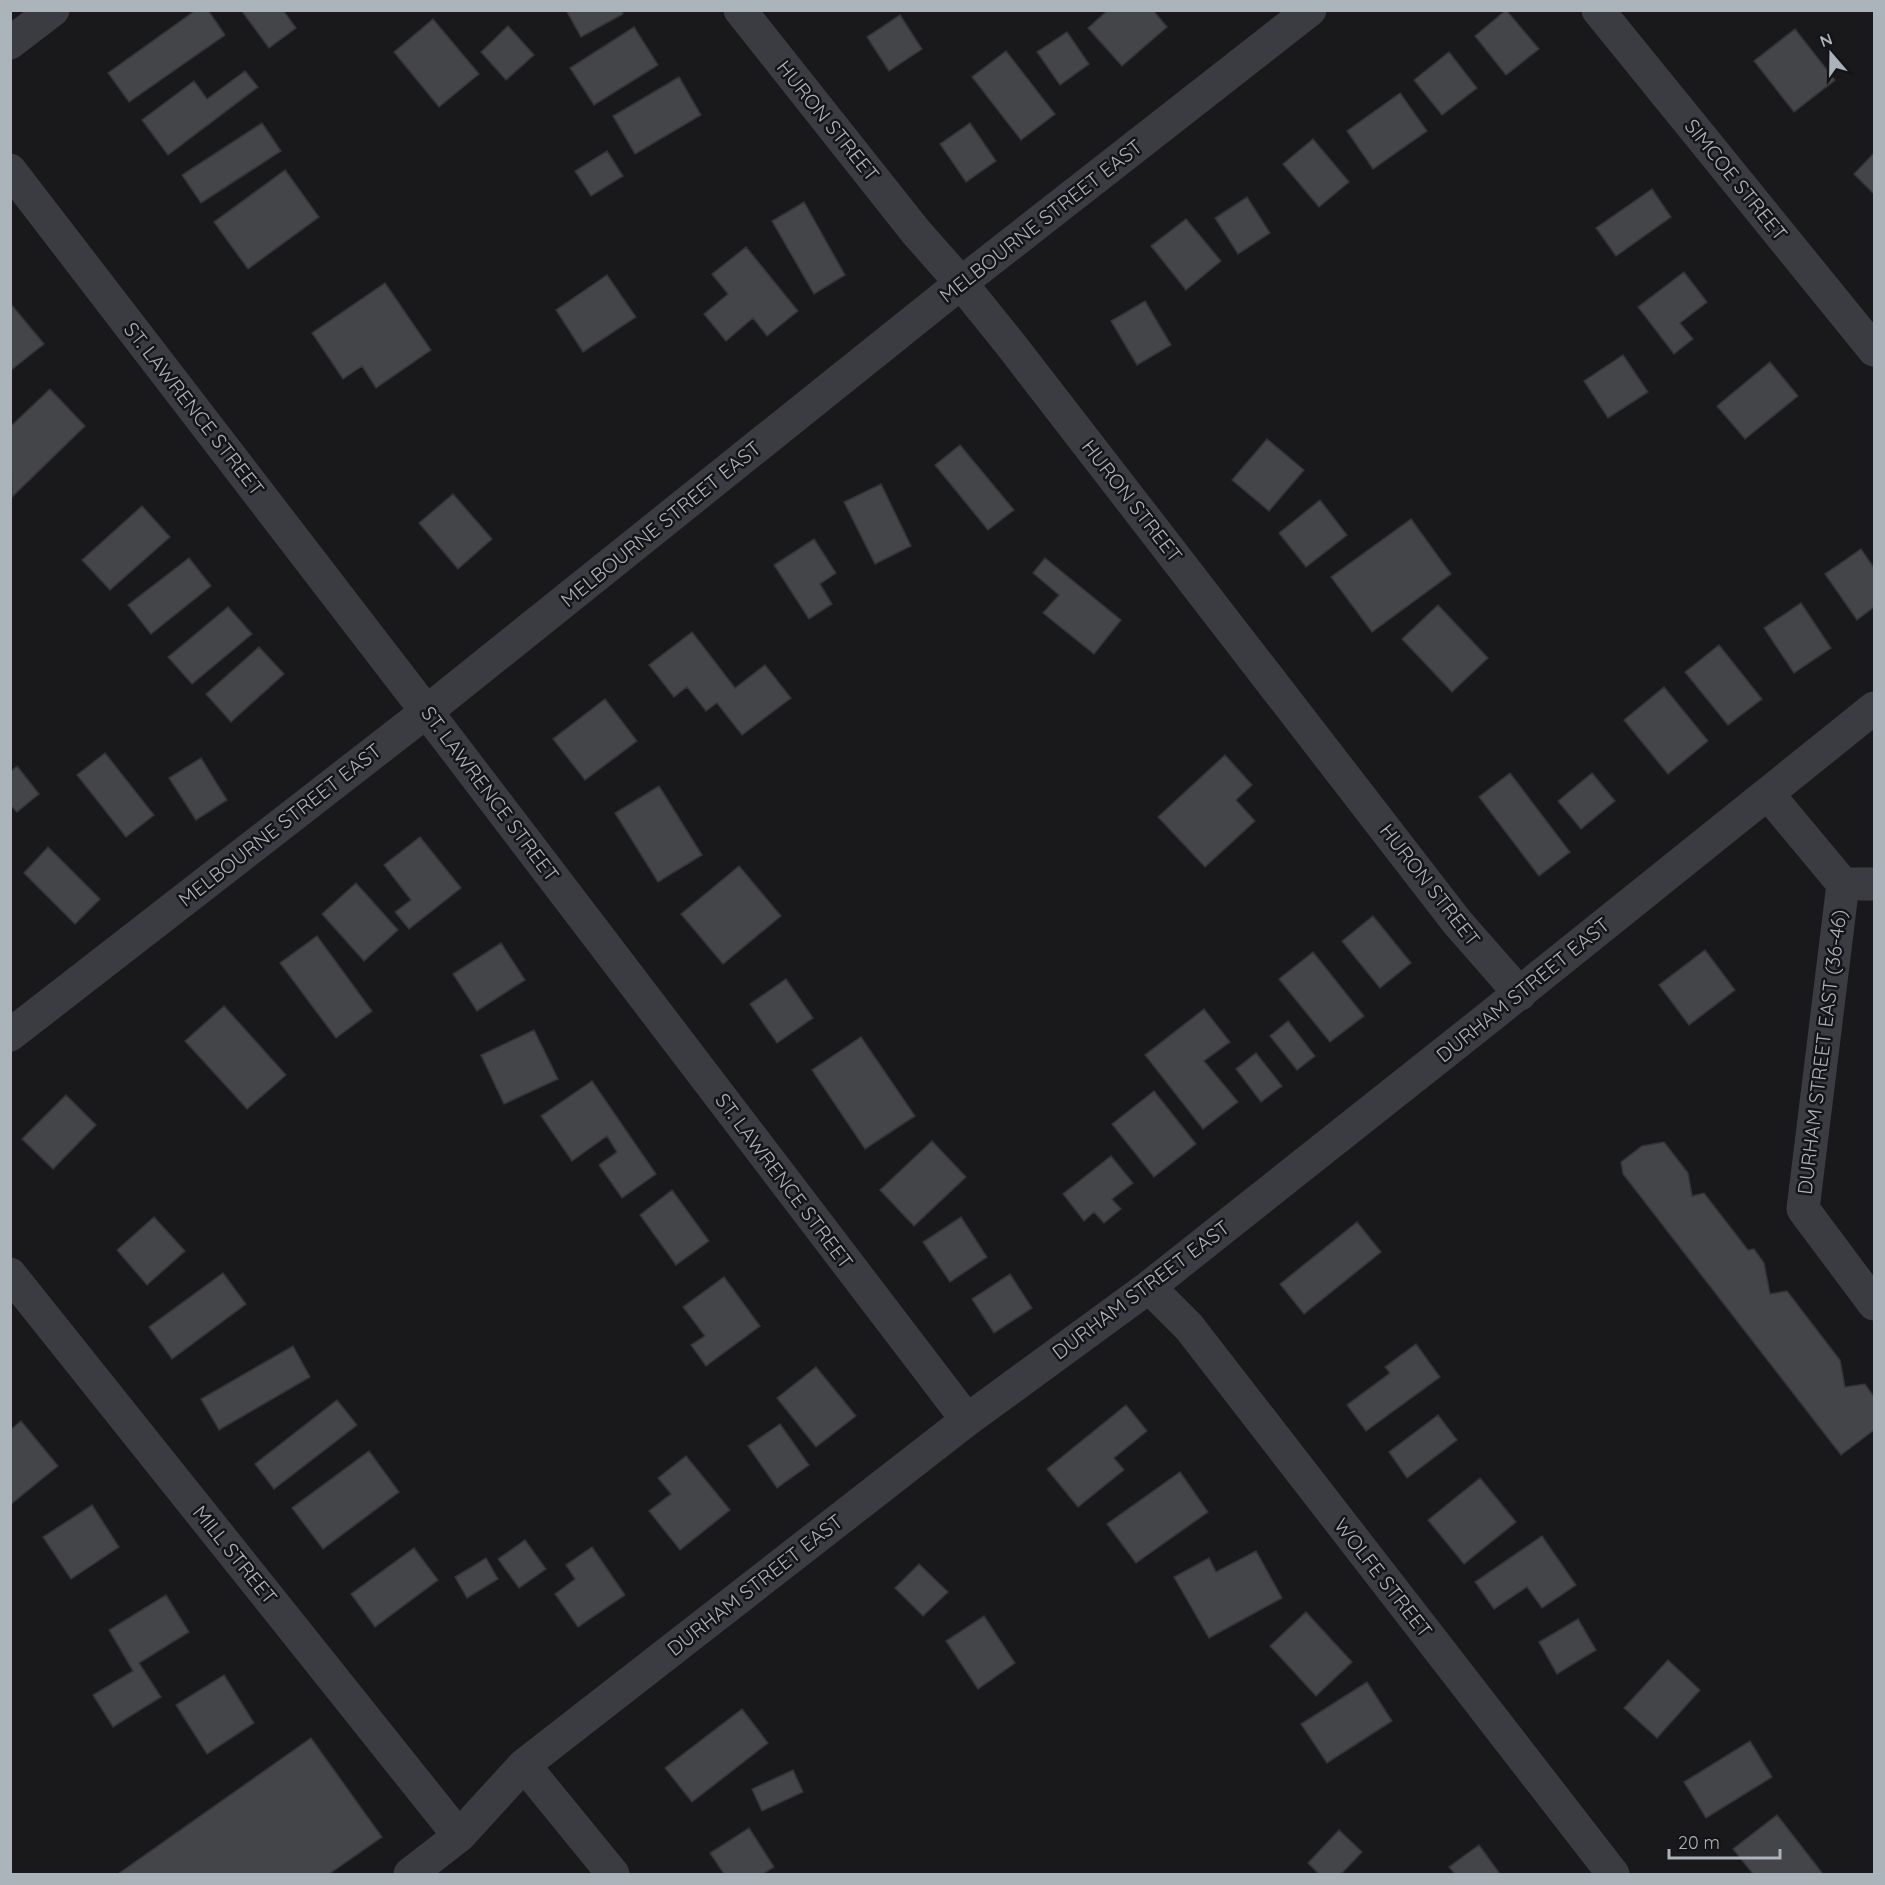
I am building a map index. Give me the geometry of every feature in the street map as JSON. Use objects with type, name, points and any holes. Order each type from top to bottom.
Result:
[{"type":"street","points":[[10,43],[53,10]]},
{"type":"street","name":"HURON STREET","points":[[740,10],[916,232],[961,283],[1457,922],[1520,994]]},
{"type":"street","name":"MELBOURNE STREET EAST","points":[[10,1035],[426,712],[961,283],[1310,10]]},
{"type":"street","name":"SIMCOE STREET","points":[[1598,10],[1875,350]]},
{"type":"street","name":"ST. LAWRENCE STREET","points":[[10,170],[967,1420]]},
{"type":"street","name":"DURHAM STREET EAST","points":[[410,1875],[459,1836],[524,1765],[967,1420],[1149,1287],[1520,994],[1875,708]]},
{"type":"street","points":[[1768,794],[1859,884]]},
{"type":"street","name":"DURHAM STREET EAST (36-46)","points":[[1859,884],[1803,1209],[1875,1304]]},
{"type":"street","name":"MILL STREET","points":[[10,1274],[459,1836]]},
{"type":"street","name":"WOLFE STREET","points":[[1149,1287],[1189,1327],[1613,1875]]},
{"type":"street","points":[[524,1765],[614,1875]]},
{"type":"building","points":[[196,10],[208,10],[225,35],[129,102],[108,73]]},
{"type":"building","points":[[241,10],[283,10],[296,28],[269,48]]},
{"type":"building","points":[[566,10],[621,10],[623,14],[581,37]]},
{"type":"building","points":[[1108,10],[1153,10],[1167,27],[1122,66],[1088,28]]},
{"type":"building","points":[[1506,10],[1539,49],[1506,75],[1475,36]]},
{"type":"building","points":[[900,15],[922,49],[889,71],[867,37]]},
{"type":"building","points":[[433,19],[479,74],[439,107],[394,52]]},
{"type":"building","points":[[508,26],[534,55],[506,80],[481,52]]},
{"type":"building","points":[[634,27],[658,65],[594,105],[570,68]]},
{"type":"building","points":[[1795,29],[1835,80],[1794,112],[1754,61]]},
{"type":"building","points":[[1067,32],[1089,64],[1060,85],[1037,52]]},
{"type":"building","points":[[1006,51],[1055,114],[1021,140],[972,77]]},
{"type":"building","points":[[1449,52],[1477,88],[1442,115],[1414,80]]},
{"type":"building","points":[[245,71],[258,87],[168,155],[142,120],[194,81],[207,99]]},
{"type":"building","points":[[679,77],[701,115],[635,154],[613,116]]},
{"type":"building","points":[[1400,93],[1427,131],[1373,169],[1347,131]]},
{"type":"building","points":[[262,123],[281,151],[201,203],[182,175]]},
{"type":"building","points":[[970,123],[996,161],[966,182],[940,144]]},
{"type":"building","points":[[1313,139],[1349,182],[1319,207],[1283,164]]},
{"type":"building","points":[[607,151],[623,176],[591,196],[575,171]]},
{"type":"building","points":[[1874,153],[1874,194],[1854,174]]},
{"type":"building","points":[[285,170],[319,217],[248,269],[214,222]]},
{"type":"building","points":[[1652,189],[1671,217],[1616,256],[1596,228]]},
{"type":"building","points":[[1247,197],[1270,233],[1238,254],[1215,218]]},
{"type":"building","points":[[804,202],[845,275],[814,294],[772,221]]},
{"type":"building","points":[[1186,219],[1221,261],[1186,290],[1151,246]]},
{"type":"building","points":[[746,247],[798,311],[767,336],[753,318],[726,341],[704,314],[728,294],[712,274]]},
{"type":"building","points":[[1684,272],[1707,302],[1680,323],[1693,339],[1674,354],[1638,307]]},
{"type":"building","points":[[607,275],[636,317],[583,352],[556,310]]},
{"type":"building","points":[[385,283],[431,350],[376,388],[362,366],[343,379],[312,333]]},
{"type":"building","points":[[1145,301],[1171,345],[1137,365],[1111,321]]},
{"type":"building","points":[[10,303],[44,344],[10,371]]},
{"type":"building","points":[[1623,355],[1648,392],[1608,418],[1584,381]]},
{"type":"building","points":[[1770,362],[1798,396],[1745,439],[1717,406]]},
{"type":"building","points":[[50,389],[85,426],[12,497],[10,427]]},
{"type":"building","points":[[1267,439],[1304,470],[1269,511],[1232,480]]},
{"type":"building","points":[[960,445],[1014,510],[988,530],[935,465]]},
{"type":"building","points":[[881,484],[911,546],[875,564],[844,502]]},
{"type":"building","points":[[453,494],[492,539],[458,569],[419,523]]},
{"type":"building","points":[[1320,500],[1347,535],[1306,567],[1279,533]]},
{"type":"building","points":[[142,506],[170,537],[110,590],[82,560]]},
{"type":"building","points":[[1411,519],[1451,574],[1372,632],[1331,577]]},
{"type":"building","points":[[814,539],[836,573],[820,584],[832,604],[809,619],[774,565]]},
{"type":"building","points":[[1861,549],[1874,568],[1874,607],[1857,620],[1825,574]]},
{"type":"building","points":[[189,558],[211,586],[151,634],[128,605]]},
{"type":"building","points":[[1045,558],[1121,620],[1094,654],[1043,613],[1059,595],[1033,573]]},
{"type":"building","points":[[1801,603],[1831,648],[1794,673],[1764,628]]},
{"type":"building","points":[[1438,605],[1488,658],[1452,692],[1402,639]]},
{"type":"building","points":[[228,607],[252,634],[192,684],[168,657]]},
{"type":"building","points":[[692,632],[735,688],[765,665],[791,698],[742,735],[717,703],[706,711],[687,687],[674,697],[649,665]]},
{"type":"building","points":[[1719,645],[1762,699],[1728,725],[1685,672]]},
{"type":"building","points":[[259,647],[284,674],[231,722],[206,694]]},
{"type":"building","points":[[1664,687],[1708,741],[1668,774],[1624,720]]},
{"type":"building","points":[[605,699],[637,741],[585,780],[553,739]]},
{"type":"building","points":[[105,753],[154,815],[126,837],[77,775]]},
{"type":"building","points":[[1225,755],[1252,785],[1236,800],[1255,821],[1205,867],[1158,817]]},
{"type":"building","points":[[201,758],[227,800],[196,820],[169,778]]},
{"type":"building","points":[[17,766],[39,794],[17,812],[10,805],[10,772]]},
{"type":"building","points":[[1510,773],[1570,852],[1539,876],[1479,797]]},
{"type":"building","points":[[1592,773],[1615,801],[1581,829],[1558,801]]},
{"type":"building","points":[[659,786],[702,855],[658,882],[615,813]]},
{"type":"building","points":[[420,837],[461,888],[409,929],[395,912],[411,900],[384,865]]},
{"type":"building","points":[[48,847],[100,899],[75,924],[24,873]]},
{"type":"building","points":[[739,866],[781,916],[723,964],[681,914]]},
{"type":"building","points":[[356,883],[398,930],[364,961],[322,914]]},
{"type":"building","points":[[1373,916],[1411,963],[1380,988],[1342,941]]},
{"type":"building","points":[[317,936],[372,1011],[336,1038],[280,963]]},
{"type":"building","points":[[501,943],[525,980],[477,1011],[453,974]]},
{"type":"building","points":[[1705,950],[1735,990],[1689,1025],[1659,985]]},
{"type":"building","points":[[1313,952],[1364,1016],[1330,1042],[1279,979]]},
{"type":"building","points":[[786,979],[813,1018],[777,1043],[750,1004]]},
{"type":"building","points":[[224,1006],[286,1075],[247,1109],[185,1041]]},
{"type":"building","points":[[1204,1009],[1230,1042],[1204,1061],[1238,1102],[1203,1129],[1145,1055]]},
{"type":"building","points":[[1288,1021],[1315,1056],[1297,1070],[1270,1036]]},
{"type":"building","points":[[534,1030],[558,1079],[504,1104],[481,1055]]},
{"type":"building","points":[[861,1037],[915,1116],[865,1149],[812,1070]]},
{"type":"building","points":[[1256,1053],[1282,1086],[1261,1102],[1236,1069]]},
{"type":"building","points":[[592,1081],[656,1174],[622,1198],[599,1165],[617,1152],[607,1136],[572,1161],[541,1116]]},
{"type":"building","points":[[1154,1091],[1196,1144],[1154,1177],[1112,1124]]},
{"type":"building","points":[[66,1095],[96,1125],[53,1169],[22,1139]]},
{"type":"building","points":[[932,1141],[966,1177],[914,1226],[880,1190]]},
{"type":"building","points":[[1664,1142],[1688,1173],[1692,1196],[1704,1193],[1748,1250],[1754,1249],[1764,1263],[1770,1294],[1787,1291],[1840,1360],[1845,1387],[1865,1384],[1874,1397],[1874,1430],[1841,1455],[1623,1174],[1621,1162],[1642,1146]]},
{"type":"building","points":[[1111,1156],[1133,1183],[1112,1199],[1121,1209],[1104,1223],[1094,1212],[1084,1221],[1063,1194]]},
{"type":"building","points":[[672,1190],[709,1241],[676,1265],[640,1215]]},
{"type":"building","points":[[154,1217],[185,1251],[147,1285],[117,1250]]},
{"type":"building","points":[[961,1217],[987,1257],[950,1282],[923,1242]]},
{"type":"building","points":[[1357,1222],[1381,1252],[1304,1314],[1280,1284]]},
{"type":"building","points":[[223,1273],[246,1304],[172,1359],[149,1327]]},
{"type":"building","points":[[1010,1274],[1032,1308],[994,1333],[972,1299]]},
{"type":"building","points":[[724,1277],[760,1326],[706,1366],[691,1345],[705,1336],[683,1307]]},
{"type":"building","points":[[1416,1344],[1440,1377],[1366,1431],[1347,1405],[1390,1373],[1385,1367]]},
{"type":"building","points":[[293,1346],[310,1377],[219,1430],[201,1399]]},
{"type":"building","points":[[816,1367],[856,1416],[816,1447],[777,1398]]},
{"type":"building","points":[[337,1400],[357,1425],[274,1489],[255,1464]]},
{"type":"building","points":[[1126,1405],[1147,1431],[1114,1458],[1124,1470],[1078,1507],[1047,1469]]},
{"type":"building","points":[[1438,1415],[1457,1440],[1407,1478],[1389,1452]]},
{"type":"building","points":[[21,1421],[58,1466],[10,1505],[10,1430]]},
{"type":"building","points":[[780,1424],[809,1465],[777,1488],[748,1446]]},
{"type":"building","points":[[369,1451],[399,1492],[323,1549],[292,1508]]},
{"type":"building","points":[[686,1456],[730,1510],[680,1550],[649,1511],[671,1494],[658,1478]]},
{"type":"building","points":[[1180,1472],[1208,1512],[1136,1563],[1107,1524]]},
{"type":"building","points":[[1480,1478],[1516,1522],[1464,1564],[1428,1520]]},
{"type":"building","points":[[92,1505],[119,1547],[71,1579],[43,1537]]},
{"type":"building","points":[[1542,1536],[1576,1585],[1542,1608],[1527,1587],[1494,1609],[1475,1582]]},
{"type":"building","points":[[525,1540],[546,1569],[519,1588],[498,1559]]},
{"type":"building","points":[[592,1547],[625,1595],[578,1627],[555,1594],[575,1579],[566,1565]]},
{"type":"building","points":[[414,1548],[438,1580],[375,1627],[351,1594]]},
{"type":"building","points":[[1256,1551],[1282,1598],[1209,1638],[1174,1577],[1209,1558],[1216,1572]]},
{"type":"building","points":[[486,1558],[498,1579],[467,1598],[455,1577]]},
{"type":"building","points":[[919,1564],[948,1592],[923,1616],[895,1588]]},
{"type":"building","points":[[166,1595],[189,1632],[139,1663],[161,1697],[113,1727],[93,1695],[133,1671],[109,1630]]},
{"type":"building","points":[[1306,1612],[1352,1662],[1316,1696],[1270,1646]]},
{"type":"building","points":[[984,1616],[1015,1663],[978,1689],[946,1641]]},
{"type":"building","points":[[1578,1619],[1596,1650],[1557,1674],[1539,1642]]},
{"type":"building","points":[[1668,1660],[1700,1690],[1657,1738],[1624,1708]]},
{"type":"building","points":[[224,1675],[254,1723],[207,1754],[176,1705]]},
{"type":"building","points":[[1367,1682],[1392,1721],[1327,1763],[1301,1724]]},
{"type":"building","points":[[742,1709],[768,1743],[692,1802],[665,1768]]},
{"type":"building","points":[[311,1738],[382,1837],[329,1874],[118,1874]]},
{"type":"building","points":[[1750,1741],[1772,1777],[1706,1818],[1684,1782]]},
{"type":"building","points":[[793,1770],[803,1792],[762,1811],[752,1789]]},
{"type":"building","points":[[1777,1815],[1823,1874],[1753,1874],[1733,1849]]},
{"type":"building","points":[[749,1828],[774,1867],[763,1874],[724,1874],[710,1853]]},
{"type":"building","points":[[1339,1830],[1362,1852],[1341,1874],[1319,1874],[1308,1863]]},
{"type":"building","points":[[1479,1845],[1500,1874],[1455,1874],[1449,1867]]}]
